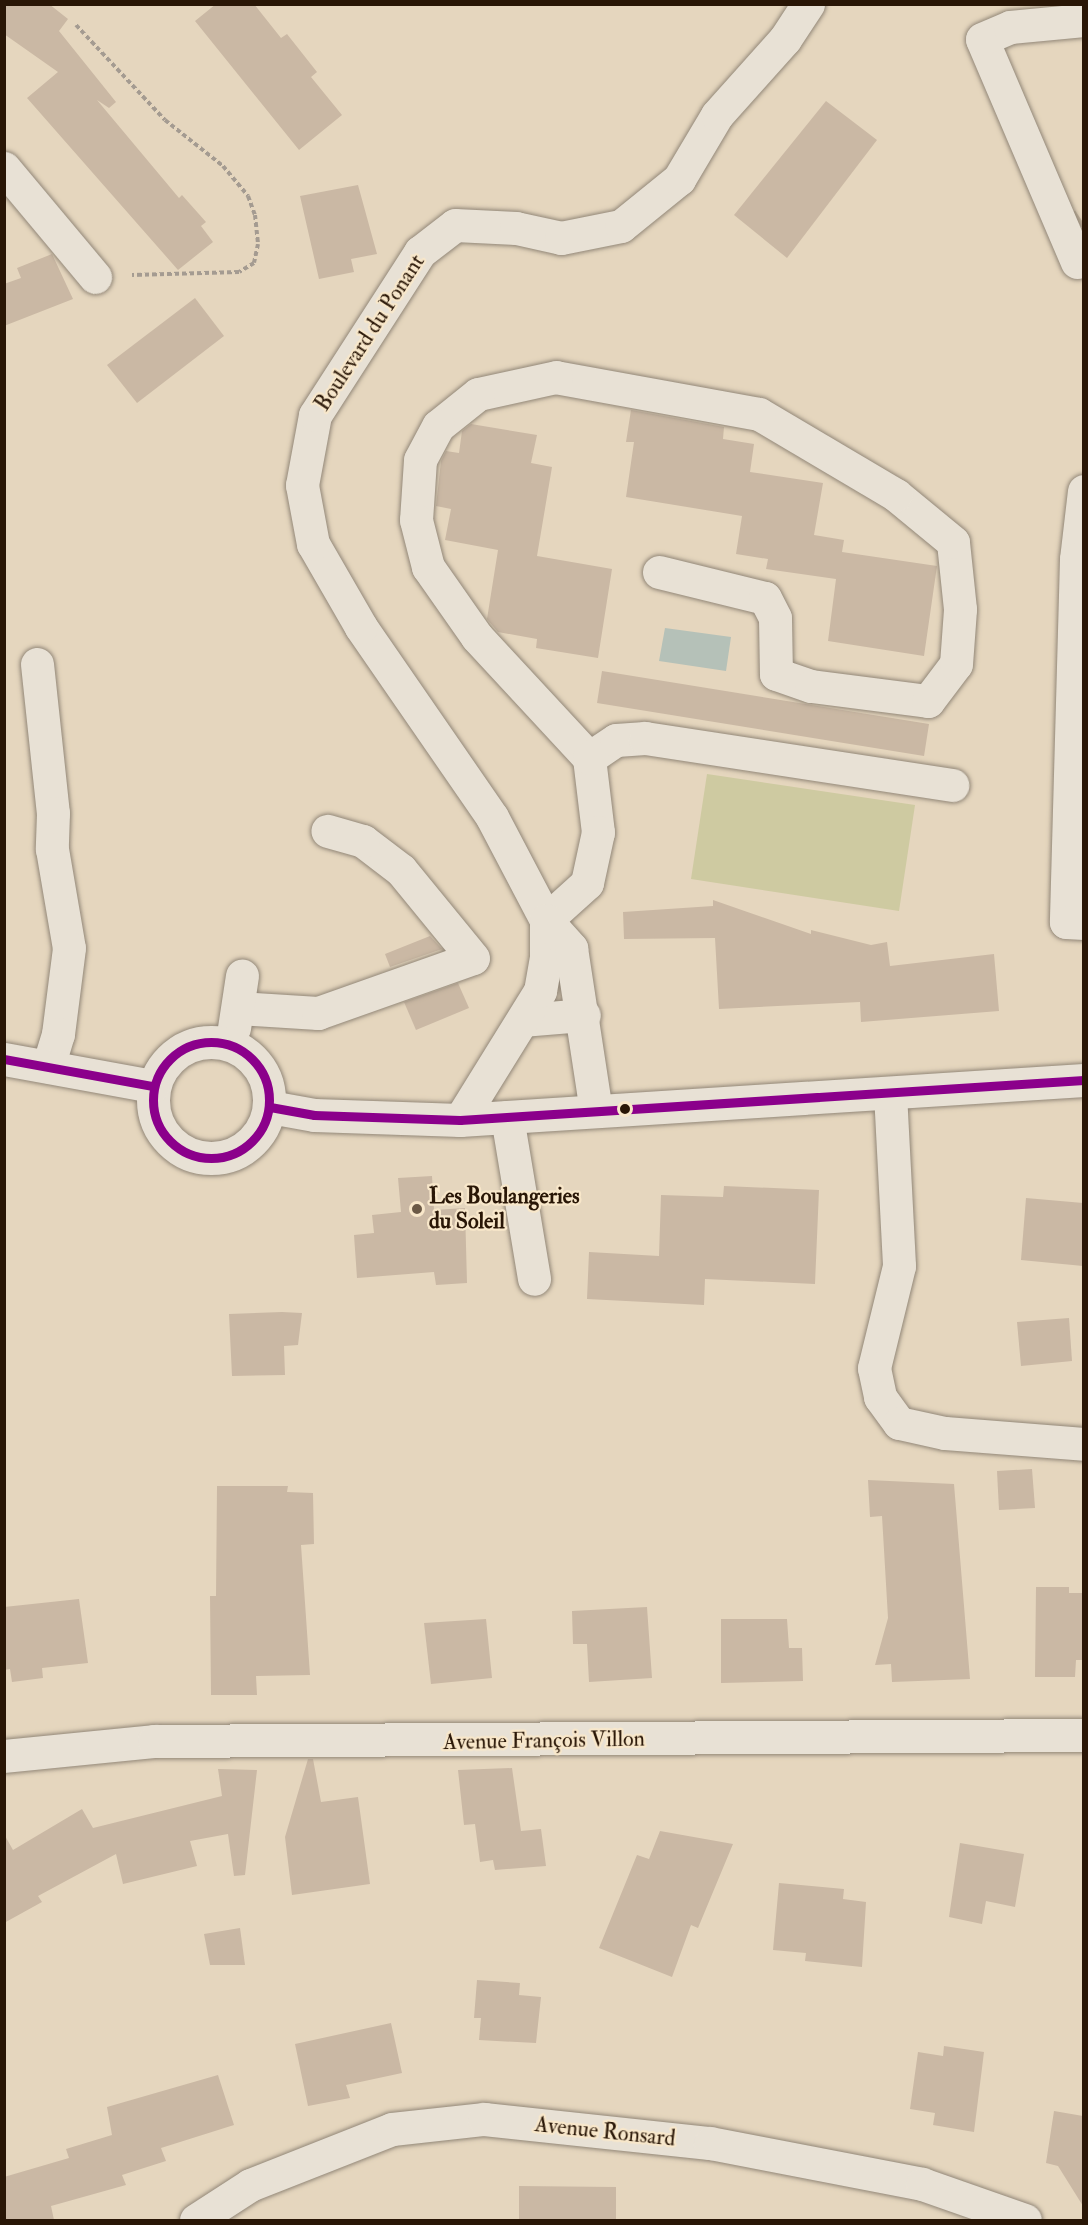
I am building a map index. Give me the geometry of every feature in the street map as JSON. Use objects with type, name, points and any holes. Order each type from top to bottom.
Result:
[{"type":"street","name":"Boulevard du Ponant","points":[[596,1112],[584,1016],[571,948],[546,920],[492,816],[361,627],[313,544],[302,485],[315,415],[420,252],[455,225],[516,228],[561,238],[621,226],[679,179],[717,115],[785,39],[808,4]]},
{"type":"street","points":[[1075,243],[982,39],[1010,27],[1081,26]]},
{"type":"street","points":[[4,168],[95,278]]},
{"type":"street","points":[[546,920],[587,883],[597,832],[589,758],[477,638],[428,567],[416,520],[420,460],[438,426],[478,394],[556,377],[759,414],[896,495],[953,542],[960,609],[956,664],[928,701],[811,686],[776,674],[776,618],[765,598],[659,572]]},
{"type":"street","points":[[1083,490],[1076,559],[1066,921],[1083,923]]},
{"type":"street","points":[[37,664],[53,813],[52,849],[69,948],[58,1034],[48,1067]]},
{"type":"street","points":[[589,758],[616,740],[645,738],[952,784]]},
{"type":"street","points":[[231,1045],[240,992],[318,1013],[473,958],[401,870],[363,841],[327,831]]},
{"type":"street","name":"Boulevard du Ponant","points":[[460,1120],[540,991],[546,958],[546,920]]},
{"type":"street","points":[[522,1020],[584,1016]]},
{"type":"street","points":[[212,1041],[231,1045],[261,1070],[270,1107],[258,1137],[232,1156],[200,1159],[171,1145],[154,1118],[153,1086],[175,1054],[212,1041]]},
{"type":"street","points":[[4,1059],[153,1086]]},
{"type":"street","points":[[270,1107],[314,1114],[460,1120],[1083,1080]]},
{"type":"street","points":[[890,1093],[899,1266],[874,1368],[880,1397],[899,1423],[945,1433],[1083,1444]]},
{"type":"street","points":[[507,1117],[534,1279]]},
{"type":"street","name":"Avenue François Villon","points":[[4,1756],[154,1741],[1083,1735]]},
{"type":"street","name":"Avenue Ronsard","points":[[196,2220],[250,2185],[392,2130],[484,2119],[721,2145],[922,2184],[1026,2220]]},
{"type":"path","points":[[76,25],[165,120],[223,166],[248,196],[258,244],[254,263],[239,272],[95,278]]},
{"type":"shaded area","points":[[665,628],[731,637],[726,671],[659,661]]},
{"type":"shaded area","points":[[707,774],[915,805],[899,911],[691,879]]},
{"type":"building","points":[[4,4],[49,4],[68,19],[59,31],[116,102],[109,108],[97,100],[179,198],[182,195],[206,222],[201,226],[213,242],[178,270],[27,98],[58,72],[4,34]]},
{"type":"building","points":[[216,4],[254,4],[281,38],[287,34],[317,72],[311,77],[342,115],[299,150],[195,21]]},
{"type":"building","points":[[826,101],[877,140],[787,258],[734,215]]},
{"type":"building","points":[[358,185],[377,254],[351,259],[354,272],[319,279],[300,196]]},
{"type":"building","points":[[52,254],[73,299],[4,326],[4,284],[21,278],[17,268]]},
{"type":"building","points":[[195,298],[224,336],[137,403],[107,365]]},
{"type":"building","points":[[631,410],[724,427],[723,439],[754,444],[750,472],[823,483],[814,535],[844,540],[842,552],[937,566],[924,656],[828,641],[836,579],[766,569],[768,559],[736,554],[742,516],[626,497],[634,442],[626,442]]},
{"type":"building","points":[[471,424],[537,435],[531,463],[552,467],[537,556],[612,569],[598,658],[536,648],[537,639],[498,632],[487,619],[498,550],[445,540],[451,509],[436,506],[441,461],[446,451],[459,453],[462,431]]},
{"type":"building","points":[[602,671],[929,724],[924,756],[597,703]]},
{"type":"building","points":[[713,900],[811,934],[811,930],[871,945],[887,942],[890,966],[994,954],[999,1011],[861,1022],[860,1002],[719,1009],[715,938],[624,939],[623,912],[713,906]]},
{"type":"building","points":[[430,936],[442,949],[390,967],[385,954]]},
{"type":"building","points":[[458,983],[469,1008],[416,1030],[404,1002]]},
{"type":"building","points":[[432,1176],[434,1210],[465,1208],[467,1283],[436,1285],[434,1272],[357,1278],[354,1235],[374,1233],[372,1215],[401,1212],[398,1178]]},
{"type":"building","points":[[724,1186],[819,1190],[815,1284],[705,1279],[704,1305],[587,1299],[589,1252],[659,1256],[661,1195],[723,1197]]},
{"type":"building","points":[[1026,1198],[1083,1203],[1083,1266],[1021,1260]]},
{"type":"building","points":[[302,1313],[298,1345],[284,1346],[285,1375],[232,1376],[229,1314]]},
{"type":"building","points":[[1069,1318],[1072,1361],[1021,1366],[1017,1322]]},
{"type":"building","points":[[1032,1469],[1035,1508],[999,1510],[997,1471]]},
{"type":"building","points":[[868,1480],[954,1484],[970,1679],[892,1682],[891,1664],[875,1665],[888,1618],[882,1516],[870,1517]]},
{"type":"building","points":[[217,1486],[288,1486],[287,1492],[313,1493],[314,1544],[301,1545],[310,1675],[256,1676],[257,1695],[211,1695],[210,1596],[216,1596]]},
{"type":"building","points":[[1036,1587],[1069,1587],[1069,1593],[1083,1593],[1083,1660],[1076,1660],[1075,1677],[1035,1677]]},
{"type":"building","points":[[79,1599],[88,1663],[42,1668],[43,1678],[12,1682],[10,1669],[4,1670],[4,1607]]},
{"type":"building","points":[[647,1607],[652,1678],[589,1682],[587,1644],[573,1644],[572,1611]]},
{"type":"building","points":[[486,1619],[492,1678],[431,1684],[424,1623]]},
{"type":"building","points":[[721,1619],[787,1619],[789,1648],[802,1648],[803,1681],[721,1683]]},
{"type":"building","points":[[308,1759],[313,1759],[321,1802],[358,1797],[370,1884],[292,1895],[285,1837]]},
{"type":"building","points":[[512,1768],[521,1831],[541,1829],[546,1866],[495,1870],[493,1860],[480,1862],[475,1824],[464,1825],[458,1770]]},
{"type":"building","points":[[218,1769],[257,1770],[245,1875],[234,1876],[228,1834],[190,1841],[197,1866],[123,1884],[116,1854],[38,1896],[42,1902],[4,1923],[4,1834],[13,1850],[82,1809],[93,1828],[222,1796]]},
{"type":"building","points":[[660,1831],[733,1844],[698,1928],[691,1925],[672,1977],[599,1948],[637,1855],[649,1859]]},
{"type":"building","points":[[960,1843],[1024,1854],[1015,1907],[986,1901],[982,1924],[949,1917]]},
{"type":"building","points":[[779,1883],[844,1889],[843,1899],[866,1902],[862,1967],[805,1961],[806,1953],[773,1950]]},
{"type":"building","points":[[240,1928],[245,1965],[210,1965],[204,1934]]},
{"type":"building","points":[[477,1980],[520,1983],[519,1995],[541,1997],[536,2043],[479,2040],[481,2018],[474,2018]]},
{"type":"building","points":[[391,2023],[402,2073],[346,2085],[350,2098],[308,2106],[295,2044]]},
{"type":"building","points":[[944,2046],[984,2052],[974,2132],[933,2125],[935,2113],[910,2109],[918,2052],[943,2056]]},
{"type":"building","points":[[218,2075],[234,2125],[161,2148],[166,2161],[122,2175],[126,2185],[51,2206],[54,2220],[4,2220],[4,2177],[69,2158],[66,2149],[112,2135],[107,2107]]},
{"type":"building","points":[[1054,2111],[1083,2116],[1083,2206],[1058,2166],[1046,2163]]},
{"type":"building","points":[[519,2186],[616,2187],[616,2220],[519,2220]]},
{"type":"transit line","points":[[211,1042],[233,1046],[252,1059],[265,1078],[269,1100],[265,1122],[252,1141],[233,1154],[211,1158],[189,1154],[170,1141],[157,1122],[153,1100],[157,1078],[170,1059],[189,1046],[211,1042]]},
{"type":"transit line","points":[[4,1059],[153,1086]]},
{"type":"transit line","points":[[270,1107],[314,1115],[460,1120],[1084,1080]]},
{"type":"place","name":"Les Boulangeries du Soleil","points":[[417,1209]]}]
